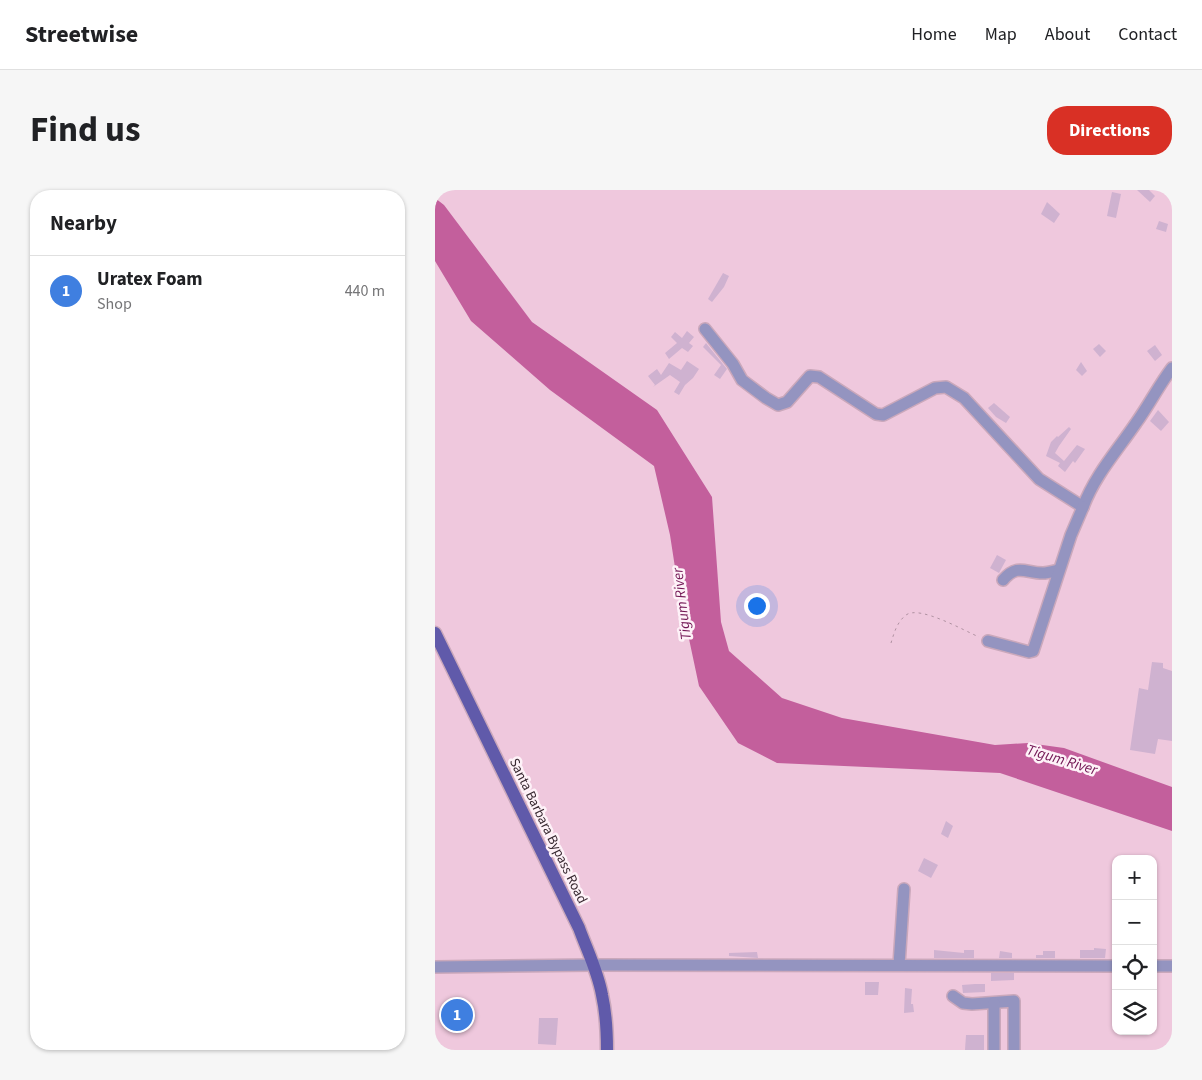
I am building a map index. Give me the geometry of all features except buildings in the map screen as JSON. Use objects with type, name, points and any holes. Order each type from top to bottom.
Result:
[{"type":"main road","name":"Santa Barbara Bypass Road","points":[[435,633],[579,928],[602,994],[607,1030],[607,1050]]},
{"type":"street","points":[[705,329],[733,364],[742,380],[778,405],[787,402],[806,379],[814,376],[825,380],[876,414],[883,415],[935,388],[946,386],[964,398],[1039,479],[1083,507]]},
{"type":"street","points":[[988,641],[1029,652],[1033,651],[1059,570],[1088,495],[1101,470],[1137,422],[1172,368]]},
{"type":"street","points":[[1003,580],[1009,573],[1020,569],[1043,573],[1059,570]]},
{"type":"street","points":[[899,966],[905,889]]},
{"type":"street","points":[[435,968],[593,965],[1112,966]]},
{"type":"street","points":[[1157,966],[1172,966]]},
{"type":"street","points":[[953,996],[963,1003],[980,1005],[1014,1001],[1015,1050]]},
{"type":"street","points":[[994,1003],[994,1050]]},
{"type":"path","points":[[891,643],[897,626],[906,615],[915,612],[927,614],[988,641]]},
{"type":"water","name":"Tigum River","points":[[435,198],[444,205],[532,322],[657,410],[712,497],[721,622],[729,651],[782,698],[842,718],[995,745],[1028,743],[1064,748],[1172,787],[1172,831],[1000,773],[777,763],[738,743],[699,686],[678,587],[670,535],[654,466],[550,390],[471,321],[435,261]]},
{"type":"place","name":"Uratex Foam","points":[[457,1015]]}]
